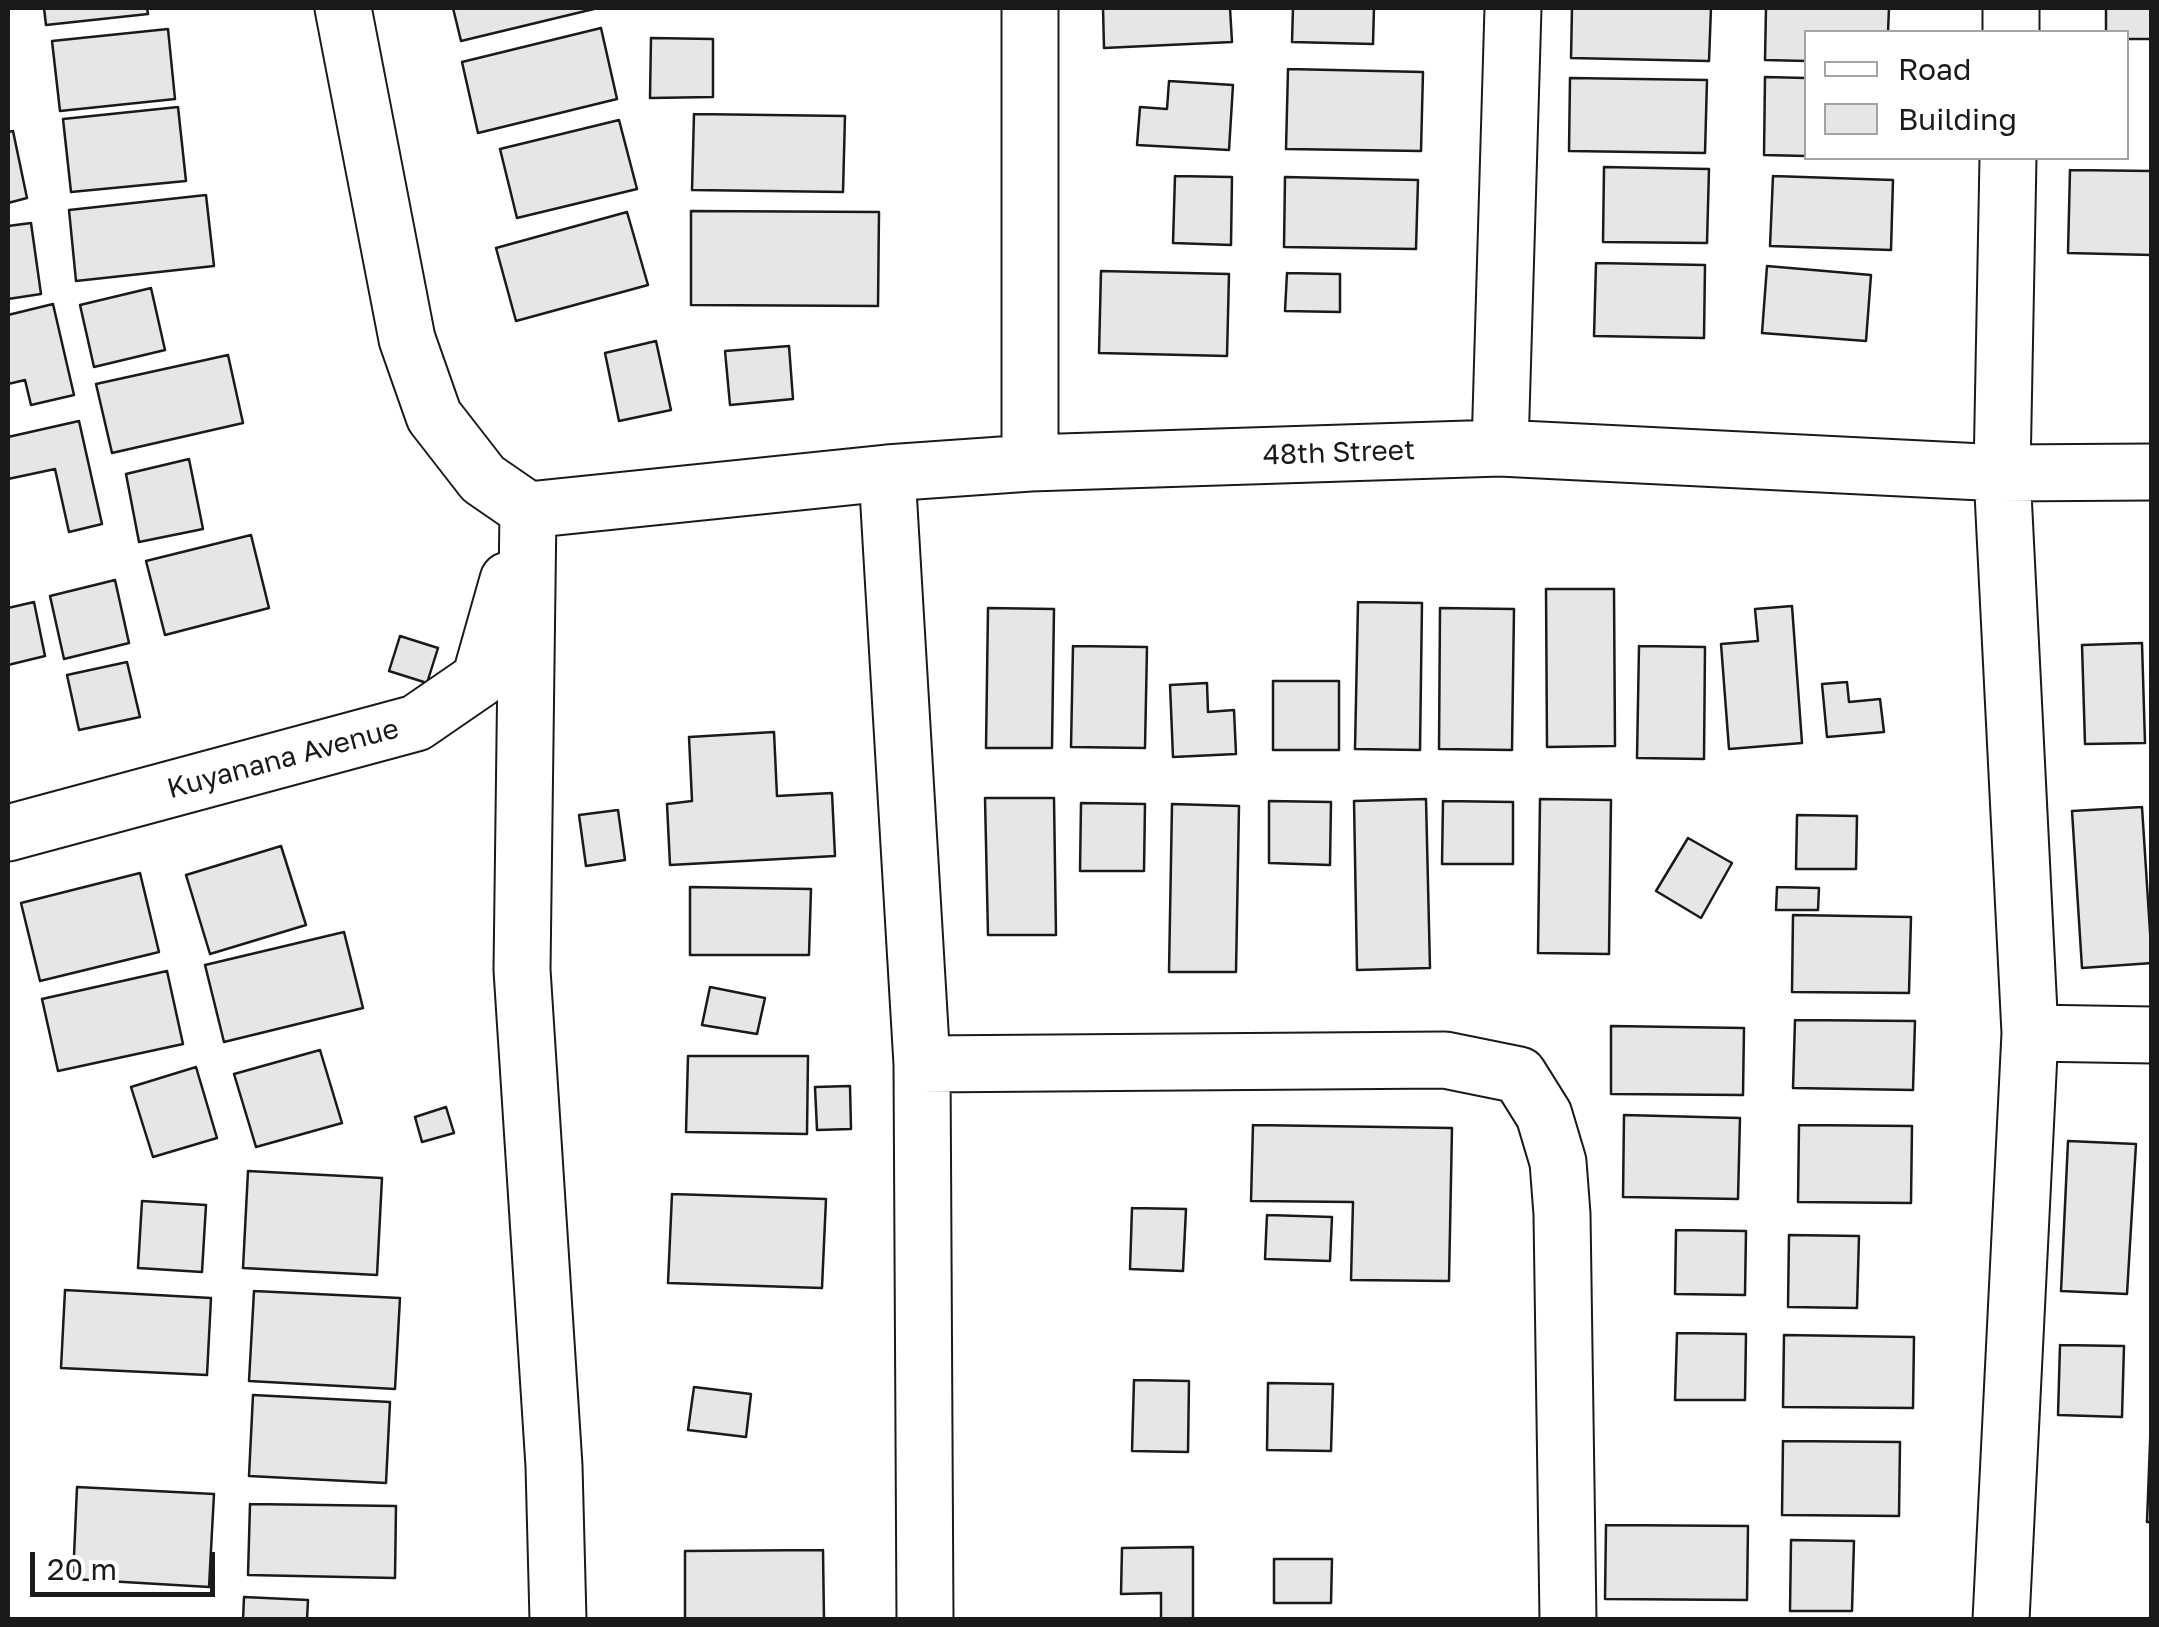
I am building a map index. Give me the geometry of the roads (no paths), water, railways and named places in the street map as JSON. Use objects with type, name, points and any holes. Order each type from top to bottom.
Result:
[{"type":"street","points":[[343,8],[407,340],[434,416],[482,479],[528,510],[522,970],[554,1466],[558,1620]]},
{"type":"street","points":[[1030,8],[1030,463]]},
{"type":"street","points":[[1500,448],[1513,8]]},
{"type":"street","points":[[2001,1620],[2030,1033],[2002,473],[2008,160]]},
{"type":"street","name":"48th Street","points":[[528,510],[1030,463],[1500,448],[2002,473],[2152,472]]},
{"type":"street","points":[[887,474],[922,1064],[926,1620]]},
{"type":"street","name":"Kuyanana Avenue","points":[[8,832],[416,723],[480,679],[528,510]]},
{"type":"street","points":[[2030,1033],[2152,1036]]},
{"type":"street","points":[[922,1064],[1444,1060],[1519,1075],[1544,1115],[1558,1162],[1568,1620]]}]
